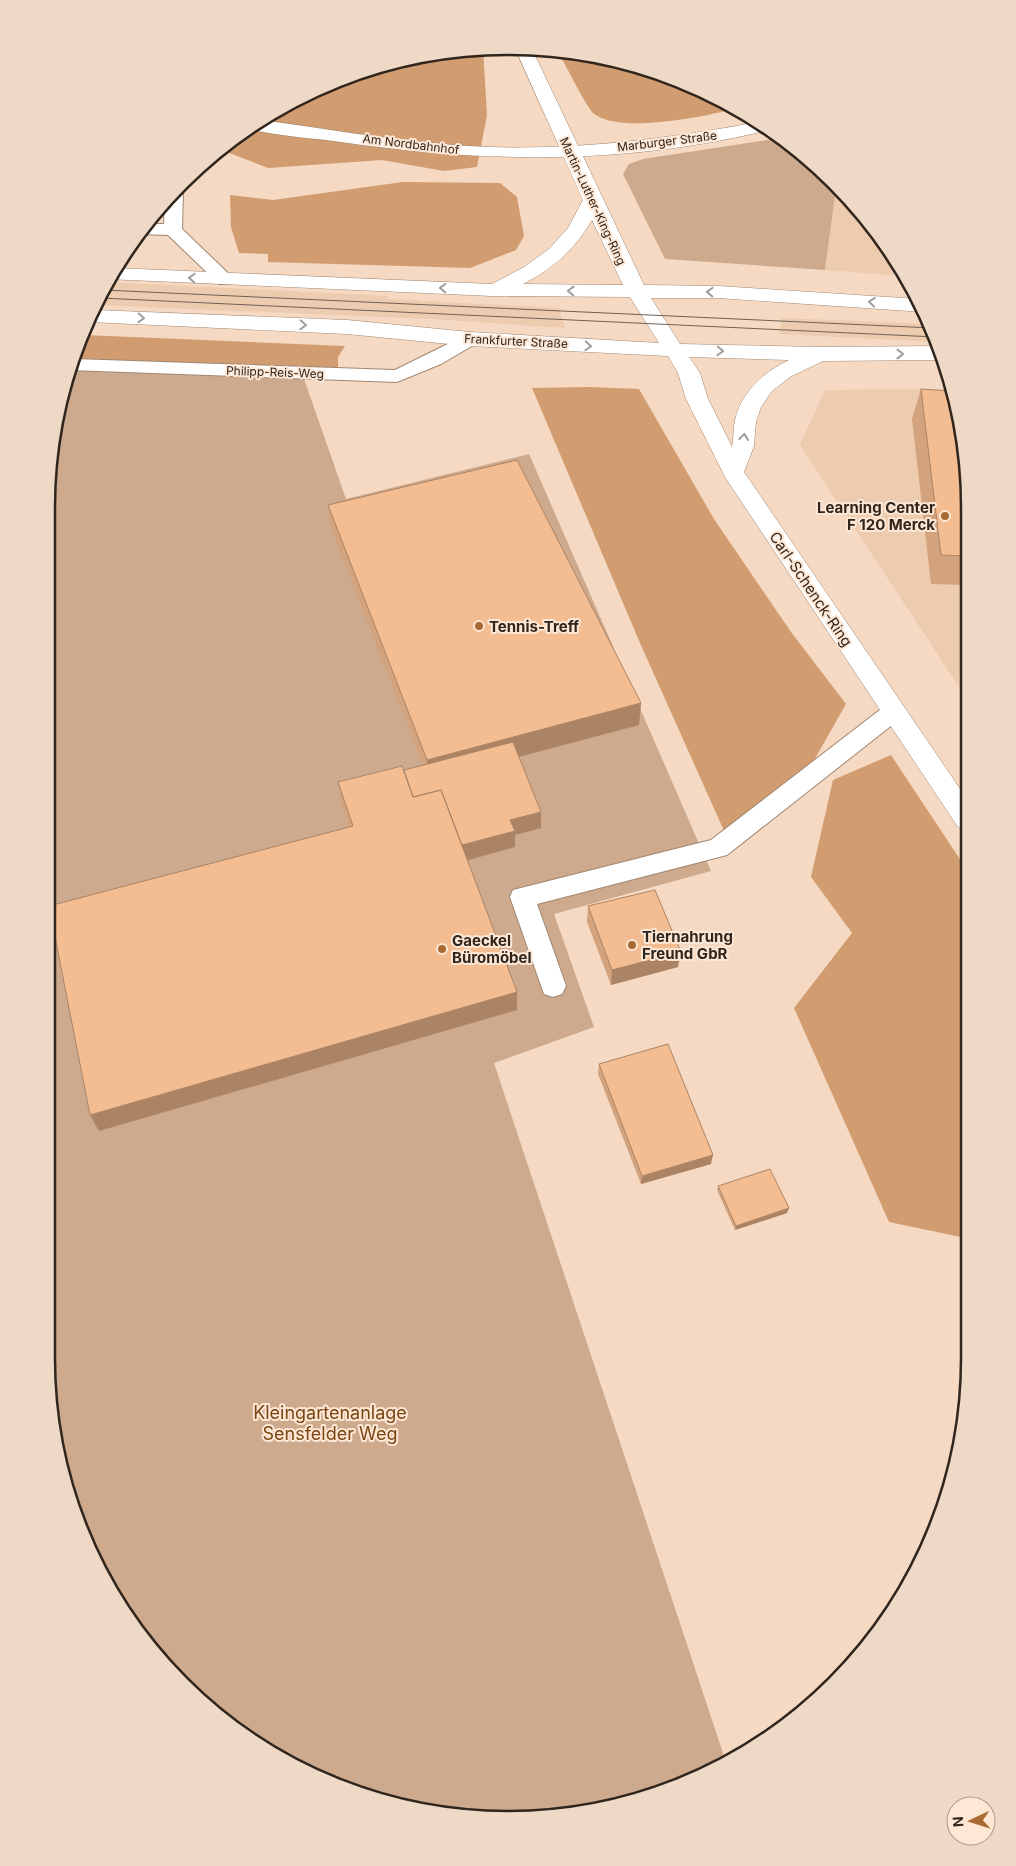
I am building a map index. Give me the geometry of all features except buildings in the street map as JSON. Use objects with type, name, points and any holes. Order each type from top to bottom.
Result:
[{"type":"main road","name":"Martin-Luther-King-Ring","points":[[526,56],[592,201],[637,292],[672,350]]},
{"type":"main road","name":"Am Nordbahnhof","points":[[264,126],[446,150],[511,153],[569,150]]},
{"type":"main road","name":"Marburger Straße","points":[[569,150],[674,142],[754,128]]},
{"type":"main road","points":[[492,290],[528,276],[555,254],[578,231],[592,201]]},
{"type":"main road","points":[[120,275],[492,290],[718,292],[913,305]]},
{"type":"main road","name":"Frankfurter Straße","points":[[98,316],[347,327],[470,339],[672,350],[822,354],[934,354]]},
{"type":"main road","name":"Carl-Schenck-Ring","points":[[672,350],[688,374],[697,399],[733,472],[961,811]]},
{"type":"main road","points":[[733,472],[744,444],[746,418],[756,397],[774,377],[786,369],[822,354]]},
{"type":"lane","points":[[173,230],[174,202]]},
{"type":"lane","points":[[151,229],[173,230],[225,280]]},
{"type":"lane","name":"Philipp-Reis-Weg","points":[[78,365],[397,376],[434,360],[470,339]]},
{"type":"lane","points":[[553,986],[522,897],[718,848],[893,712]]},
{"type":"shaded area","points":[[484,56],[487,115],[477,167],[444,171],[382,160],[268,168],[228,152],[256,131],[335,89],[391,70],[449,59]]},
{"type":"shaded area","points":[[562,58],[625,70],[654,79],[681,89],[725,111],[664,122],[622,123],[605,119],[593,113]]},
{"type":"shaded area","points":[[403,182],[500,183],[517,197],[524,236],[516,250],[470,268],[268,262],[268,254],[239,253],[231,227],[230,195],[273,200]]},
{"type":"shaded area","points":[[835,195],[867,232],[885,256],[896,275],[825,270]]},
{"type":"shaded area","points":[[115,282],[388,296],[388,299],[559,308],[565,328],[432,319],[103,305]]},
{"type":"shaded area","points":[[782,318],[922,324],[929,342],[780,334]]},
{"type":"shaded area","points":[[89,335],[345,346],[338,357],[338,374],[77,369]]},
{"type":"shaded area","points":[[590,387],[639,389],[714,519],[791,632],[846,704],[809,769],[725,833],[640,643],[532,388]]},
{"type":"shaded area","points":[[945,389],[957,449],[960,478],[961,690],[800,445],[825,390]]},
{"type":"shaded area","points":[[891,755],[961,861],[961,1237],[889,1222],[794,1008],[852,933],[811,877],[833,780]]},
{"type":"green space","points":[[771,139],[807,167],[835,195],[825,270],[665,259],[623,174],[629,164],[643,159]]},
{"type":"green space","name":"Kleingartenanlage Sensfelder Weg","points":[[77,369],[303,376],[346,499],[529,454],[711,871],[554,914],[594,1027],[494,1063],[724,1755],[681,1777],[625,1796],[567,1807],[538,1810],[478,1810],[449,1807],[391,1796],[335,1777],[281,1750],[256,1735],[209,1699],[167,1657],[149,1634],[131,1610],[116,1585],[89,1531],[79,1504],[70,1475],[59,1417],[55,1358],[55,508],[59,449],[70,391]]},
{"type":"tram line","points":[[111,290],[923,328]]},
{"type":"tram line","points":[[107,298],[928,337]]},
{"type":"place","name":"Learning Center F 120 Merck","points":[[945,516]]},
{"type":"place","name":"Tennis-Treff","points":[[479,626]]},
{"type":"place","name":"Tiernahrung Freund GbR","points":[[632,945]]},
{"type":"place","name":"Gaeckel Büromöbel","points":[[442,949]]}]
